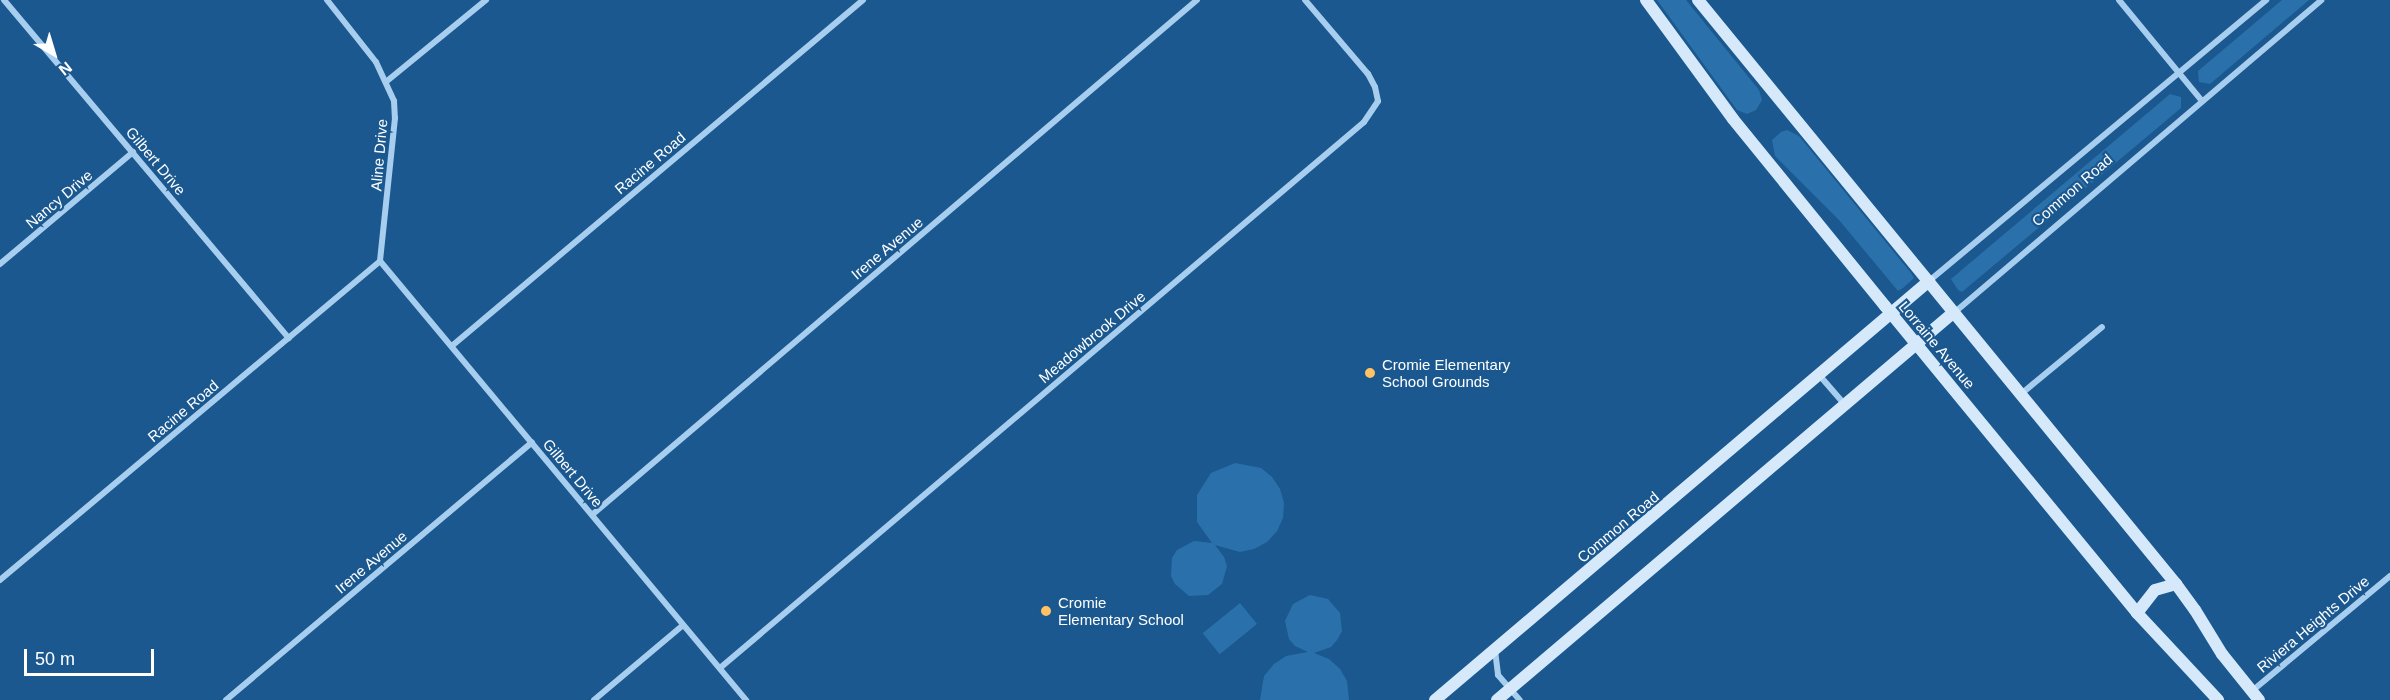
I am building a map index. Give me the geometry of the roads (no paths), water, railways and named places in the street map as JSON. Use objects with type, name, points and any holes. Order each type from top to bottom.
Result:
[{"type":"street","name":"Gilbert Drive","points":[[4,0],[289,338]]},
{"type":"street","name":"Aline Drive","points":[[327,0],[364,43],[387,81],[394,101],[395,118],[380,261]]},
{"type":"street","points":[[387,81],[486,0]]},
{"type":"street","name":"Racine Road","points":[[453,345],[863,0]]},
{"type":"street","name":"Irene Avenue","points":[[593,514],[1197,0]]},
{"type":"street","name":"Meadowbrook Drive","points":[[720,668],[1365,122],[1378,101],[1375,87],[1368,74],[1305,0]]},
{"type":"street","name":"Lorraine Avenue","points":[[1646,0],[1733,119],[1891,313],[2137,613],[2218,700]]},
{"type":"street","points":[[1698,0],[2176,584],[2222,654],[2255,696]]},
{"type":"street","points":[[2119,0],[2200,100]]},
{"type":"street","name":"Common Road","points":[[1435,700],[1820,376],[1891,313],[2266,0]]},
{"type":"street","name":"Common Road","points":[[1497,700],[1917,344],[2200,100],[2321,0]]},
{"type":"street","name":"Nancy Drive","points":[[0,264],[133,152]]},
{"type":"street","name":"Gilbert Drive","points":[[380,261],[453,345],[682,626],[746,700]]},
{"type":"street","name":"Racine Road","points":[[0,580],[380,261]]},
{"type":"street","points":[[2021,394],[2102,327]]},
{"type":"street","points":[[1820,376],[1844,404]]},
{"type":"street","name":"Irene Avenue","points":[[226,700],[532,442]]},
{"type":"street","name":"Riviera Heights Drive","points":[[2255,696],[2390,576]]},
{"type":"street","points":[[2137,613],[2155,590],[2176,584]]},
{"type":"street","points":[[594,700],[682,626]]},
{"type":"street","points":[[1495,650],[1498,675],[1520,700]]},
{"type":"place","name":"Cromie Elementary School Grounds","points":[[1370,373]]},
{"type":"place","name":"Cromie Elementary School","points":[[1046,611]]}]
